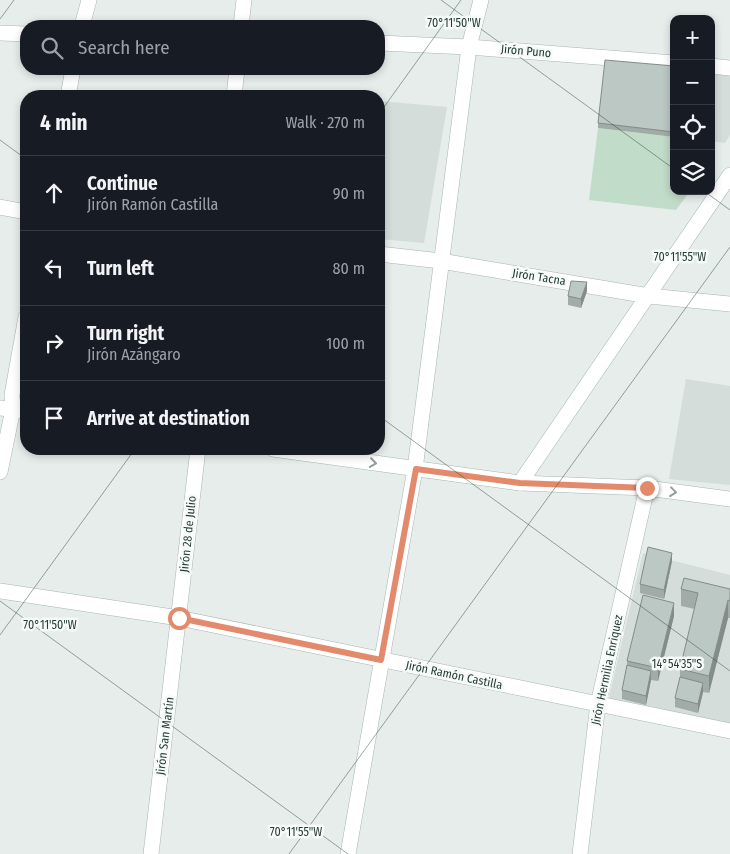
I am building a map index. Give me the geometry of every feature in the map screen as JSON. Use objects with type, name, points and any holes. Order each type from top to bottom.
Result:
[{"type":"street","points":[[84,20],[89,0]]},
{"type":"street","points":[[242,20],[244,0]]},
{"type":"street","points":[[348,854],[416,469],[469,46],[481,0]]},
{"type":"street","points":[[0,33],[20,34]]},
{"type":"street","name":"Jirón Puno","points":[[385,43],[469,46],[670,63]]},
{"type":"street","points":[[715,66],[730,68]]},
{"type":"street","points":[[69,90],[72,75]]},
{"type":"street","points":[[235,90],[236,75]]},
{"type":"street","points":[[520,483],[730,175]]},
{"type":"street","points":[[0,207],[20,211]]},
{"type":"street","name":"Jirón Tacna","points":[[385,255],[441,261],[649,296],[730,304]]},
{"type":"street","points":[[0,472],[13,409],[12,395],[20,350]]},
{"type":"street","name":"Jirón 28 de Julio","points":[[179,618],[197,455]]},
{"type":"street","points":[[316,455],[520,483],[647,488],[730,499]]},
{"type":"street","name":"Jirón Hermilia Enriquez","points":[[580,854],[598,704],[647,488]]},
{"type":"street","name":"Jirón Ramón Castilla","points":[[0,591],[179,618],[730,731]]},
{"type":"street","name":"Jirón San Martín","points":[[151,854],[179,618]]},
{"type":"shaded area","points":[[715,74],[730,76],[730,135],[725,143],[715,142]]},
{"type":"shaded area","points":[[385,102],[447,107],[424,243],[385,240]]},
{"type":"shaded area","points":[[686,379],[730,386],[730,485],[669,479]]},
{"type":"shaded area","points":[[643,553],[730,575],[730,724],[608,701]]},
{"type":"green space","points":[[598,128],[670,137],[670,195],[687,195],[676,210],[589,200]]},
{"type":"building","points":[[605,60],[670,66],[670,132],[598,123]]},
{"type":"building","points":[[571,281],[587,282],[581,299],[568,296]]},
{"type":"building","points":[[648,547],[672,553],[664,590],[640,584]]},
{"type":"building","points":[[684,578],[730,589],[730,601],[728,600],[709,676],[680,669],[698,593],[681,589]]},
{"type":"building","points":[[643,595],[674,603],[658,668],[627,661]]},
{"type":"building","points":[[627,665],[651,671],[646,696],[622,690]]},
{"type":"building","points":[[680,677],[703,683],[698,704],[675,698]]},
{"type":"route","points":[[179,618],[381,660],[416,469],[520,483],[647,488]]}]
